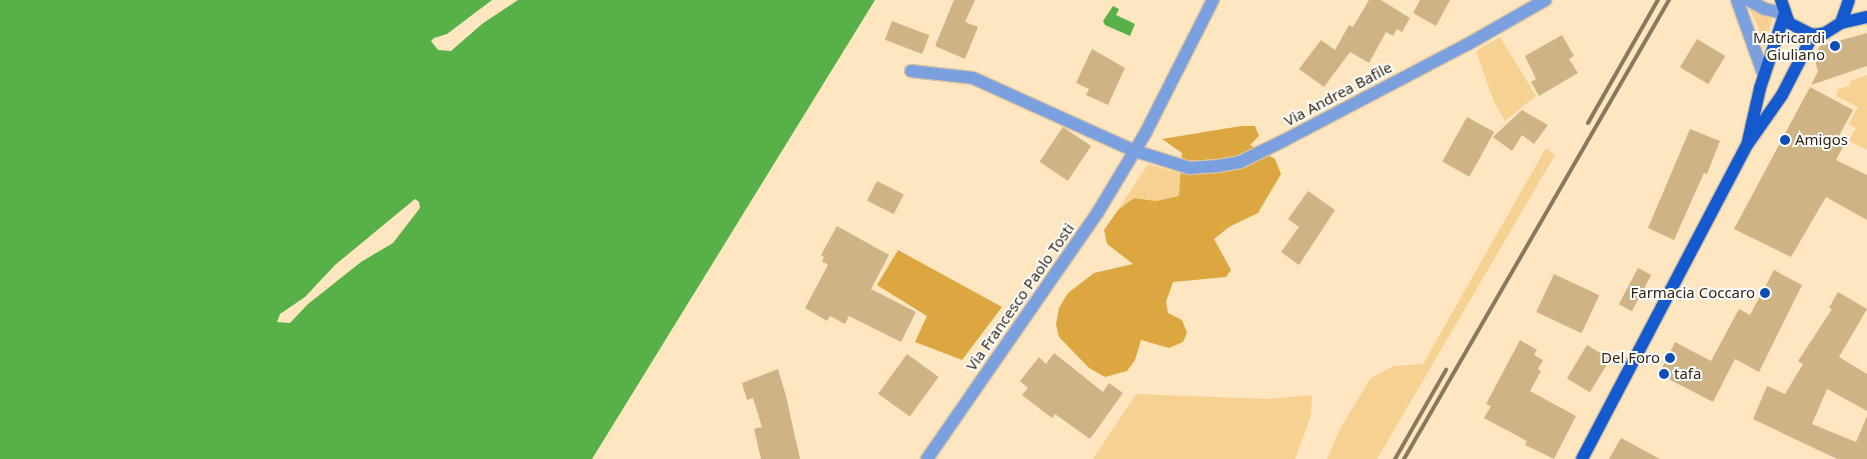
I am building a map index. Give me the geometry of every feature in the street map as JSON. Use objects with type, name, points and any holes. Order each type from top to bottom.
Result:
[{"type":"main road","points":[[1781,0],[1784,14],[1796,29],[1813,34],[1825,33],[1840,23],[1846,15],[1849,0]]},
{"type":"main road","points":[[1747,146],[1764,76],[1784,14]]},
{"type":"main road","points":[[1840,23],[1867,17]]},
{"type":"main road","points":[[1582,459],[1747,146],[1782,95],[1813,34]]},
{"type":"street","name":"Via Francesco Paolo Tosti","points":[[927,459],[1064,264],[1135,151],[1214,0]]},
{"type":"street","name":"Via Andrea Bafile","points":[[1135,151],[1190,168],[1240,162],[1468,44],[1544,0]]},
{"type":"street","points":[[1737,0],[1764,76]]},
{"type":"street","points":[[1748,0],[1765,9],[1784,14]]},
{"type":"street","points":[[911,71],[973,78],[1135,151]]},
{"type":"shaded area","points":[[0,0],[875,0],[592,459],[0,459]]},
{"type":"shaded area","points":[[1113,6],[1119,9],[1116,15],[1135,24],[1130,36],[1105,25],[1103,21]]},
{"type":"shaded area","points":[[1749,8],[1772,19],[1764,50],[1758,27]]},
{"type":"shaded area","points":[[1500,37],[1536,96],[1505,121],[1494,102],[1476,51]]},
{"type":"shaded area","points":[[1867,75],[1867,150],[1849,141],[1856,128],[1849,124],[1858,107],[1836,96],[1838,89],[1850,86],[1850,81]]},
{"type":"shaded area","points":[[1241,126],[1255,126],[1259,136],[1250,145],[1275,159],[1281,174],[1258,213],[1229,227],[1214,239],[1231,270],[1226,277],[1173,282],[1166,302],[1168,313],[1182,320],[1187,333],[1183,342],[1169,348],[1141,340],[1135,360],[1127,371],[1105,377],[1089,368],[1059,337],[1056,325],[1059,308],[1068,293],[1094,273],[1133,264],[1107,244],[1104,230],[1118,210],[1134,198],[1156,201],[1179,196],[1182,153],[1162,139]]},
{"type":"shaded area","points":[[1546,148],[1555,155],[1377,459],[1327,459],[1341,427],[1371,378],[1394,366],[1423,364]]},
{"type":"shaded area","points":[[1148,164],[1182,174],[1179,196],[1156,201],[1134,198],[1118,210]]},
{"type":"shaded area","points":[[898,250],[1002,307],[962,360],[915,342],[927,316],[877,285]]},
{"type":"shaded area","points":[[1136,394],[1266,399],[1312,395],[1311,415],[1295,459],[1093,459]]},
{"type":"pier","points":[[492,0],[518,0],[482,24],[451,51],[438,50],[431,41],[434,38],[447,34]]},
{"type":"pier","points":[[415,199],[419,202],[420,208],[393,243],[361,262],[308,304],[290,323],[277,322],[280,314],[305,297],[335,265]]},
{"type":"building","points":[[954,0],[975,0],[965,22],[978,27],[965,59],[935,46]]},
{"type":"building","points":[[1369,0],[1381,0],[1410,18],[1402,32],[1397,29],[1393,36],[1386,32],[1369,63],[1350,52],[1324,87],[1299,69],[1321,40],[1335,50],[1349,25],[1353,27]]},
{"type":"building","points":[[1420,0],[1450,0],[1436,26],[1413,13]]},
{"type":"building","points":[[892,21],[929,35],[922,54],[885,40]]},
{"type":"building","points":[[1867,33],[1867,66],[1811,85],[1818,71],[1814,57],[1820,46]]},
{"type":"building","points":[[1562,35],[1574,56],[1569,59],[1578,73],[1539,96],[1531,82],[1536,79],[1525,56]]},
{"type":"building","points":[[1697,39],[1725,56],[1708,84],[1680,67]]},
{"type":"building","points":[[1092,49],[1125,68],[1108,105],[1086,95],[1089,89],[1076,83]]},
{"type":"building","points":[[1810,87],[1853,110],[1835,143],[1843,147],[1836,160],[1867,175],[1867,220],[1826,197],[1791,257],[1734,229]]},
{"type":"building","points":[[1522,110],[1548,125],[1534,144],[1522,135],[1512,151],[1493,137]]},
{"type":"building","points":[[1467,117],[1494,132],[1469,177],[1442,162]]},
{"type":"building","points":[[1063,127],[1091,146],[1068,181],[1040,162]]},
{"type":"building","points":[[1690,129],[1720,141],[1707,174],[1704,173],[1674,240],[1648,228]]},
{"type":"building","points":[[877,181],[904,195],[894,214],[867,201]]},
{"type":"building","points":[[1308,191],[1335,210],[1299,265],[1281,252],[1299,227],[1288,219]]},
{"type":"building","points":[[837,226],[889,255],[871,289],[916,312],[901,342],[849,316],[845,324],[830,316],[827,321],[805,308],[828,265],[822,261],[824,257],[821,255]]},
{"type":"building","points":[[1638,268],[1651,275],[1632,311],[1619,304]]},
{"type":"building","points":[[1774,270],[1802,285],[1759,372],[1735,359],[1713,402],[1659,374],[1675,342],[1711,361],[1739,309],[1750,315]]},
{"type":"building","points":[[1554,274],[1599,295],[1582,333],[1536,312]]},
{"type":"building","points":[[1838,292],[1867,309],[1839,357],[1867,374],[1867,411],[1827,389],[1812,424],[1856,442],[1867,416],[1867,459],[1837,459],[1753,419],[1767,386],[1785,394],[1803,364],[1798,361],[1832,309],[1829,308]]},
{"type":"building","points":[[1520,340],[1537,350],[1534,355],[1543,360],[1538,369],[1541,371],[1530,391],[1576,416],[1554,459],[1525,445],[1527,441],[1484,418],[1491,406],[1486,404]]},
{"type":"building","points":[[1587,345],[1610,359],[1590,392],[1567,378]]},
{"type":"building","points":[[1054,353],[1103,392],[1109,383],[1123,393],[1090,439],[1055,414],[1052,418],[1022,395],[1028,388],[1020,381],[1039,357],[1046,364]]},
{"type":"building","points":[[907,354],[939,377],[910,417],[878,394]]},
{"type":"building","points":[[778,369],[800,459],[761,459],[754,429],[762,427],[753,398],[747,400],[742,383]]},
{"type":"building","points":[[1621,438],[1660,459],[1609,459]]},
{"type":"railway","points":[[1588,123],[1658,0]]},
{"type":"railway","points":[[1404,459],[1669,0]]},
{"type":"railway","points":[[1395,459],[1446,370]]},
{"type":"place","name":"Matricardi Giuliano","points":[[1835,46]]},
{"type":"place","name":"Amigos","points":[[1785,140]]},
{"type":"place","name":"Farmacia Coccaro","points":[[1765,293]]},
{"type":"place","name":"Del Foro","points":[[1670,358]]},
{"type":"place","name":"tafa","points":[[1664,374]]}]
